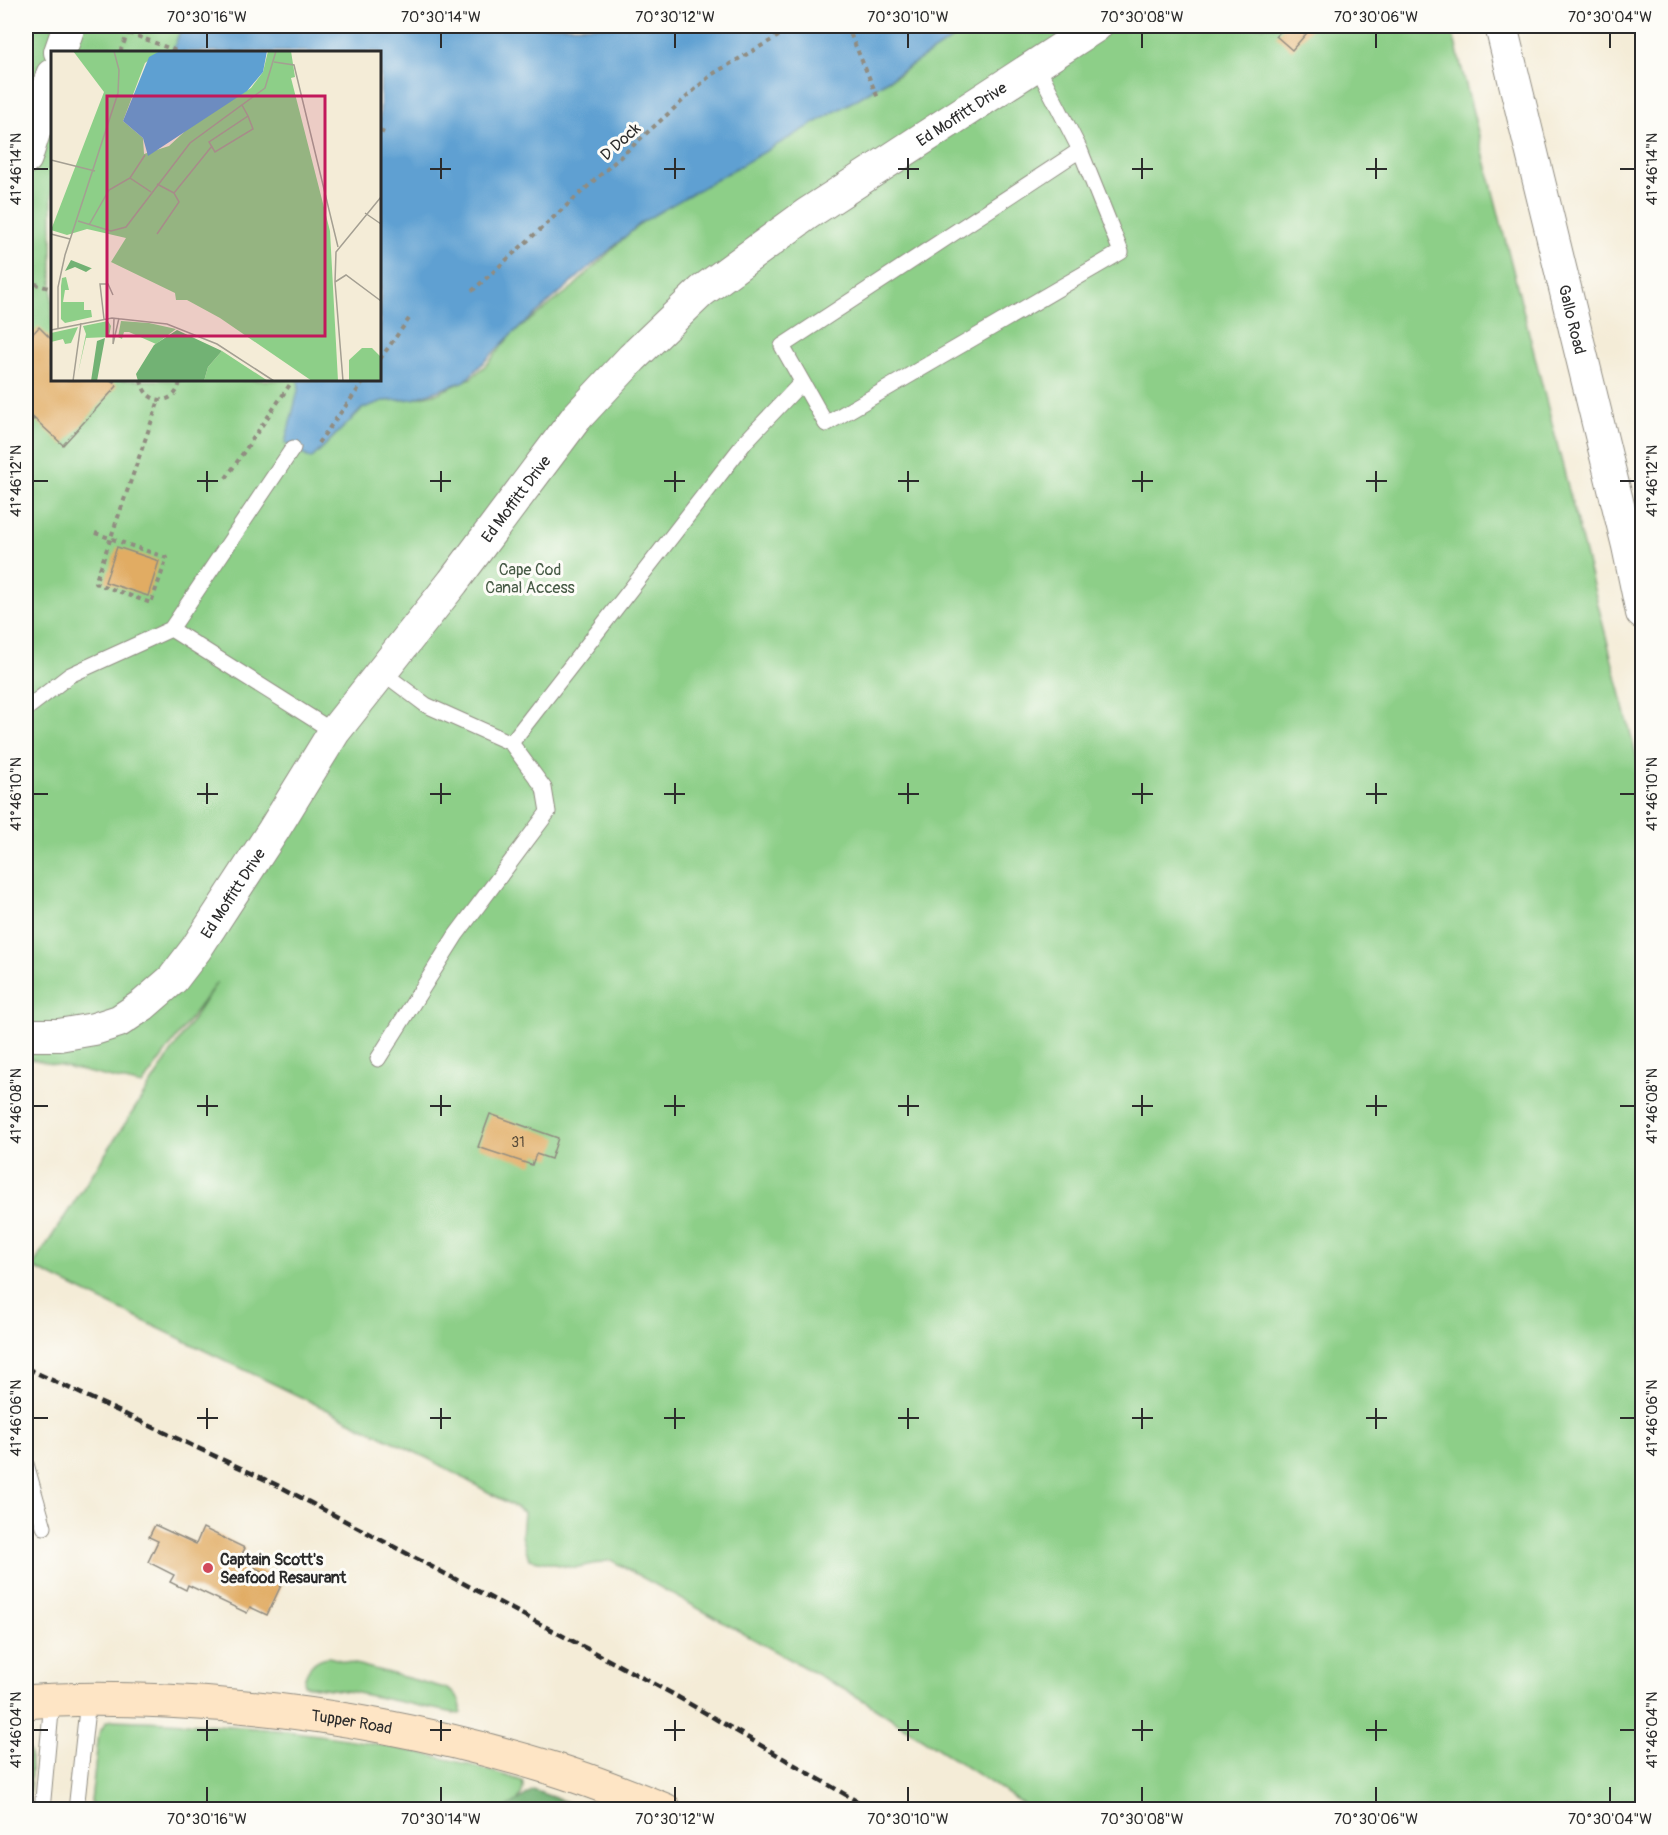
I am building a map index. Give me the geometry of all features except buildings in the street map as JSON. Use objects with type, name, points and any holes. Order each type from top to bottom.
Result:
[{"type":"main road","name":"Tupper Road","points":[[39,1702],[88,1700],[209,1703],[294,1712],[366,1723],[456,1742],[554,1769],[665,1809]]},
{"type":"street","points":[[60,51],[69,26]]},
{"type":"street","name":"Ed Moffitt Drive","points":[[26,1035],[59,1035],[94,1029],[118,1021],[143,1005],[173,979],[195,950],[273,831],[334,732],[453,582],[576,418],[632,358],[702,291],[807,214],[1096,26]]},
{"type":"street","name":"Gallo Road","points":[[1502,26],[1628,546],[1642,613]]},
{"type":"street","points":[[26,158],[51,78]]},
{"type":"lane","points":[[1036,64],[1080,150],[1121,252],[826,424],[782,346],[1080,150]]},
{"type":"lane","points":[[511,743],[746,441],[802,382]]},
{"type":"lane","points":[[26,709],[70,675],[171,629],[293,447]]},
{"type":"lane","points":[[171,629],[334,732]]},
{"type":"lane","points":[[378,1059],[456,935],[548,812],[544,788],[511,743],[426,705],[381,672]]},
{"type":"lane","points":[[26,1464],[44,1527]]},
{"type":"lane","points":[[76,1809],[88,1700]]},
{"type":"lane","points":[[39,1702],[42,1809]]},
{"type":"path","points":[[120,51],[131,26]]},
{"type":"path","name":"D Dock","points":[[472,291],[711,75],[796,26]]},
{"type":"path","points":[[847,26],[878,98]]},
{"type":"path","points":[[129,33],[176,51]]},
{"type":"path","points":[[381,131],[387,134]]},
{"type":"path","points":[[26,281],[51,289]]},
{"type":"path","points":[[381,358],[411,316]]},
{"type":"path","points":[[141,381],[150,397],[159,400],[168,399],[174,395],[180,381]]},
{"type":"path","points":[[226,478],[292,381]]},
{"type":"path","points":[[95,533],[110,538],[167,558],[151,603],[94,583],[110,538],[159,400]]},
{"type":"path","points":[[26,426],[33,418]]},
{"type":"green space","name":"Cape Cod Canal Access","points":[[26,26],[183,26],[173,51],[51,51],[51,381],[299,381],[297,404],[285,443],[311,459],[363,408],[383,401],[413,399],[438,393],[471,378],[488,363],[511,335],[573,287],[667,201],[898,75],[969,26],[1451,26],[1642,778],[1642,1809],[1031,1809],[863,1700],[611,1560],[574,1568],[529,1559],[522,1536],[524,1512],[429,1459],[32,1267],[217,982],[142,1085],[26,1058]]},
{"type":"green space","points":[[329,1657],[445,1688],[458,1698],[461,1713],[304,1685],[311,1666]]},
{"type":"green space","points":[[111,1720],[267,1729],[370,1743],[421,1753],[522,1781],[523,1789],[510,1809],[144,1810],[127,1807],[125,1809],[90,1810],[99,1733],[106,1722]]},
{"type":"green space","points":[[26,1744],[31,1766],[27,1810],[26,1809]]},
{"type":"green space","points":[[533,1790],[586,1809],[505,1809]]},
{"type":"water","points":[[182,26],[973,26],[864,95],[642,222],[511,335],[465,381],[413,399],[383,401],[363,408],[311,459],[285,443],[299,387],[298,381],[381,381],[381,51],[172,51]]},
{"type":"railway","points":[[26,1368],[277,1485],[671,1693],[872,1810]]},
{"type":"place","name":"Captain Scott's Seafood Resaurant","points":[[208,1568]]}]
